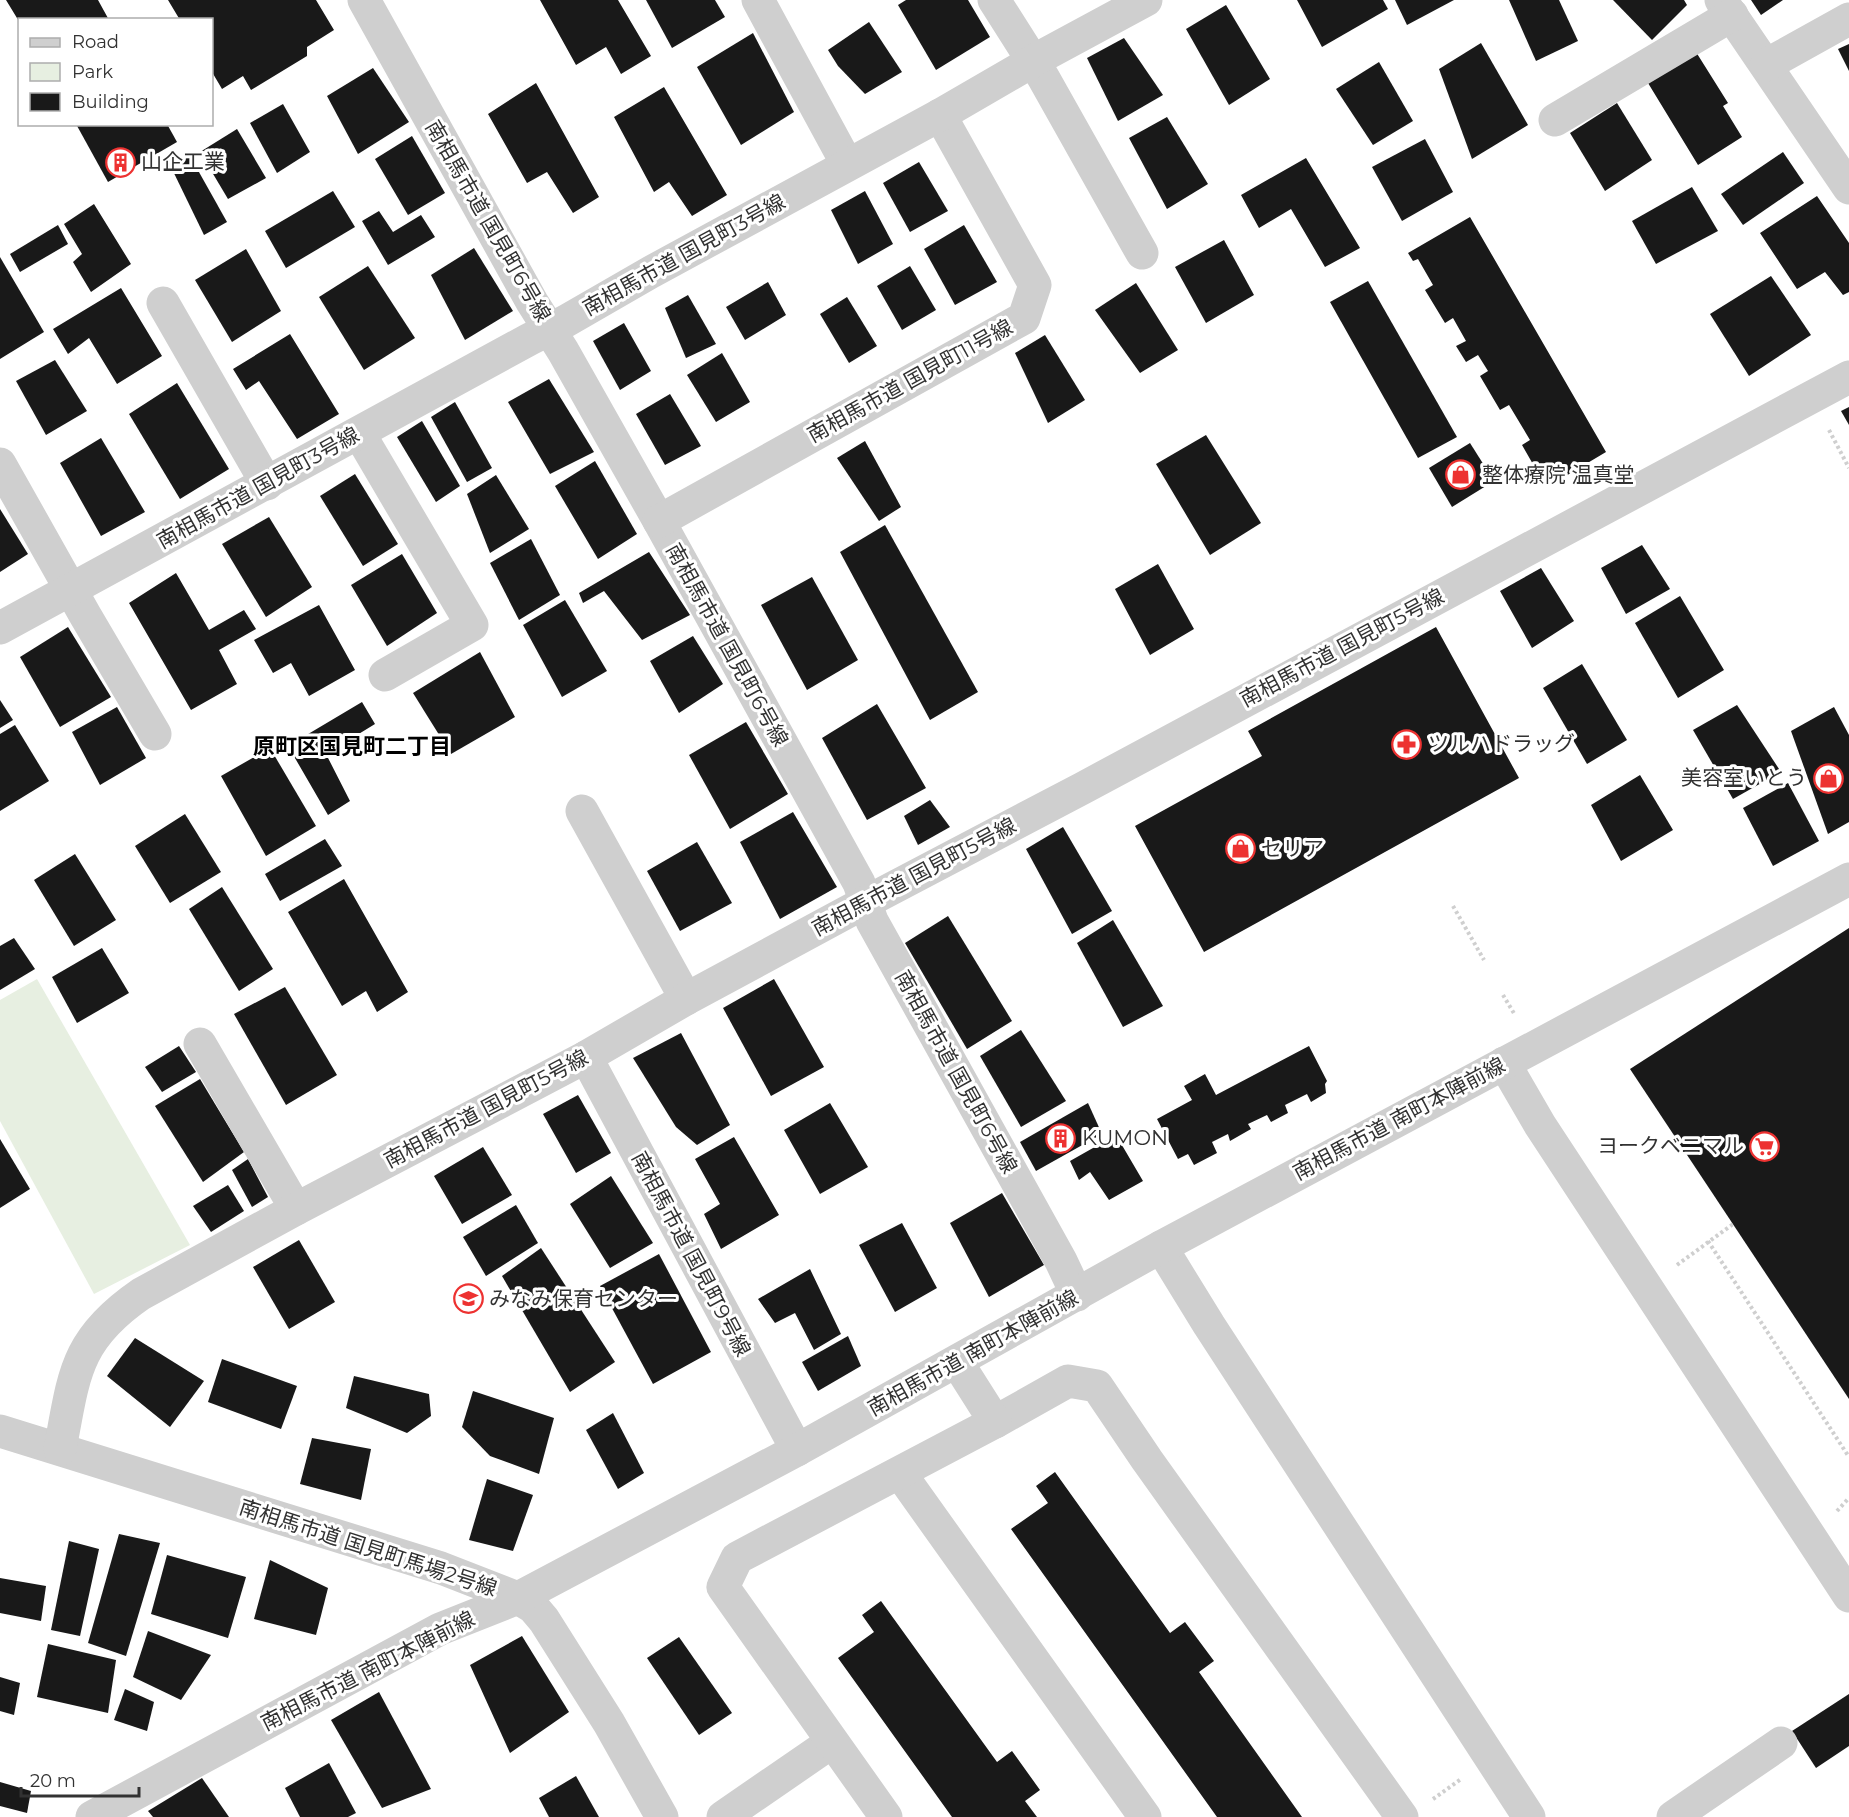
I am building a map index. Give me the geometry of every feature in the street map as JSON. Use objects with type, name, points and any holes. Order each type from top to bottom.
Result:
[{"type":"street","name":"南相馬市道 国見町6号線","points":[[364,0],[659,521],[859,883],[872,921],[1061,1261],[1077,1295]]},
{"type":"street","points":[[758,0],[847,164]]},
{"type":"street","points":[[994,0],[1033,61],[1142,253]]},
{"type":"street","name":"南相馬市道 国見町3号線","points":[[0,628],[549,330],[1146,0]]},
{"type":"street","points":[[1555,120],[1726,8],[1849,188]]},
{"type":"street","points":[[1766,65],[1849,19]]},
{"type":"street","name":"南相馬市道 国見町11号線","points":[[659,521],[1024,318],[1035,285],[940,115]]},
{"type":"street","points":[[163,303],[267,484]]},
{"type":"street","name":"南相馬市道 国見町5号線","points":[[60,1449],[74,1377],[85,1348],[102,1325],[141,1294],[296,1209],[586,1057],[686,999],[866,902],[1849,377]]},
{"type":"street","points":[[359,433],[472,625],[385,675]]},
{"type":"street","points":[[0,464],[155,734]]},
{"type":"street","points":[[582,812],[686,999]]},
{"type":"street","name":"南相馬市道 南町本陣前線","points":[[92,1817],[440,1629],[518,1598],[797,1450],[1161,1247],[1849,879]]},
{"type":"street","points":[[200,1044],[296,1209]]},
{"type":"street","name":"南相馬市道 国見町9号線","points":[[586,1057],[797,1450]]},
{"type":"street","points":[[1504,1063],[1540,1125],[1849,1596]]},
{"type":"street","points":[[1161,1247],[1209,1325],[1530,1817]]},
{"type":"street","points":[[957,1362],[995,1422]]},
{"type":"street","points":[[886,1817],[723,1587],[737,1558],[900,1473],[1068,1381],[1097,1386],[1154,1470],[1414,1810]]},
{"type":"street","name":"南相馬市道 国見町馬場2号線","points":[[0,1431],[441,1568],[518,1598],[533,1607],[544,1620],[609,1723],[662,1817]]},
{"type":"street","points":[[900,1473],[1145,1817]]},
{"type":"street","points":[[723,1817],[832,1742]]},
{"type":"street","points":[[1673,1817],[1781,1743]]},
{"type":"path","points":[[1811,398],[1849,468]]},
{"type":"path","points":[[1453,906],[1484,960]]},
{"type":"path","points":[[1503,995],[1517,1018]]},
{"type":"path","points":[[1674,1273],[1678,1263],[1733,1224]]},
{"type":"path","points":[[1708,1241],[1849,1457]]},
{"type":"path","points":[[1414,1810],[1491,1759]]},
{"type":"green space","points":[[37,979],[190,1245],[94,1294],[0,1121],[0,1000]]},
{"type":"building","points":[[6,0],[98,0],[108,18],[18,18]]},
{"type":"building","points":[[168,0],[316,0],[334,30],[307,47],[307,56],[251,90],[243,76],[222,89],[213,74],[213,18],[179,18]]},
{"type":"building","points":[[540,0],[618,0],[651,56],[621,74],[606,47],[576,65]]},
{"type":"building","points":[[646,0],[715,0],[725,17],[672,48]]},
{"type":"building","points":[[906,0],[968,0],[990,37],[936,70],[898,5]]},
{"type":"building","points":[[1297,0],[1383,0],[1388,9],[1322,47]]},
{"type":"building","points":[[1395,0],[1454,0],[1407,25]]},
{"type":"building","points":[[1509,0],[1559,0],[1578,41],[1536,61]]},
{"type":"building","points":[[1613,0],[1684,0],[1687,5],[1652,40]]},
{"type":"building","points":[[1751,0],[1783,0],[1761,15]]},
{"type":"building","points":[[1226,5],[1270,79],[1229,105],[1186,29]]},
{"type":"building","points":[[869,22],[902,72],[865,94],[838,66],[828,50]]},
{"type":"building","points":[[753,33],[794,112],[741,145],[697,67]]},
{"type":"building","points":[[1124,38],[1163,95],[1118,121],[1087,58]]},
{"type":"building","points":[[1481,43],[1528,125],[1472,159],[1439,69]]},
{"type":"building","points":[[1849,44],[1849,71],[1838,49]]},
{"type":"building","points":[[1696,52],[1728,103],[1723,106],[1742,137],[1698,165],[1648,83]]},
{"type":"building","points":[[1379,62],[1413,121],[1373,145],[1336,89]]},
{"type":"building","points":[[373,68],[409,122],[358,154],[327,96]]},
{"type":"building","points":[[536,83],[599,197],[573,213],[547,172],[527,183],[488,114]]},
{"type":"building","points":[[664,87],[727,195],[692,216],[669,182],[654,192],[614,117]]},
{"type":"building","points":[[1617,103],[1652,160],[1605,191],[1570,133]]},
{"type":"building","points":[[283,104],[310,152],[277,173],[250,123]]},
{"type":"building","points":[[1167,117],[1208,184],[1167,209],[1129,138]]},
{"type":"building","name":"山企工業","points":[[77,126],[168,126],[177,142],[108,182]]},
{"type":"building","points":[[237,129],[266,178],[228,199],[200,152]]},
{"type":"building","points":[[412,136],[445,193],[408,215],[375,159]]},
{"type":"building","points":[[1425,139],[1453,192],[1402,221],[1372,167]]},
{"type":"building","points":[[1783,152],[1804,183],[1743,225],[1721,194]]},
{"type":"building","points":[[190,156],[227,222],[204,235],[171,167]]},
{"type":"building","points":[[1306,158],[1360,248],[1325,267],[1291,209],[1259,228],[1241,195]]},
{"type":"building","points":[[919,162],[948,211],[910,232],[883,183]]},
{"type":"building","points":[[1692,187],[1718,231],[1656,264],[1632,221]]},
{"type":"building","points":[[333,191],[355,227],[286,268],[265,231]]},
{"type":"building","points":[[865,191],[893,244],[858,264],[831,210]]},
{"type":"building","points":[[1817,196],[1849,243],[1849,292],[1843,295],[1825,272],[1797,289],[1760,233]]},
{"type":"building","points":[[94,204],[131,264],[91,292],[73,262],[82,254],[64,224]]},
{"type":"building","points":[[379,211],[393,232],[421,215],[435,237],[388,265],[362,221]]},
{"type":"building","points":[[1470,217],[1606,452],[1554,483],[1546,469],[1538,473],[1522,445],[1530,440],[1509,405],[1500,410],[1480,376],[1488,371],[1478,355],[1466,362],[1456,346],[1466,341],[1453,318],[1445,323],[1425,290],[1433,285],[1418,259],[1413,261],[1408,253]]},
{"type":"building","points":[[58,225],[68,244],[20,272],[10,254]]},
{"type":"building","points":[[964,225],[997,282],[955,305],[924,249]]},
{"type":"building","points":[[1224,240],[1254,295],[1206,323],[1175,267]]},
{"type":"building","points":[[474,248],[513,311],[465,340],[431,275]]},
{"type":"building","points":[[246,249],[281,311],[232,342],[195,280]]},
{"type":"building","points":[[0,257],[44,332],[0,359]]},
{"type":"building","points":[[368,266],[415,338],[364,370],[319,297]]},
{"type":"building","points":[[910,266],[936,310],[902,330],[877,286]]},
{"type":"building","points":[[1771,276],[1811,335],[1749,376],[1710,314]]},
{"type":"building","points":[[1368,281],[1457,437],[1418,458],[1330,302]]},
{"type":"building","points":[[768,282],[786,315],[745,340],[726,307]]},
{"type":"building","points":[[1136,283],[1178,350],[1140,373],[1095,310]]},
{"type":"building","points":[[121,288],[162,356],[117,384],[89,338],[68,354],[53,329]]},
{"type":"building","points":[[688,295],[716,344],[686,358],[665,308]]},
{"type":"building","points":[[847,297],[877,346],[849,363],[820,314]]},
{"type":"building","points":[[624,323],[651,371],[620,390],[593,341]]},
{"type":"building","points":[[290,334],[339,414],[297,439],[259,381],[246,390],[233,369]]},
{"type":"building","points":[[1045,335],[1085,400],[1048,423],[1015,353]]},
{"type":"building","points":[[722,353],[750,402],[716,422],[687,375]]},
{"type":"building","points":[[55,360],[87,411],[46,435],[16,381]]},
{"type":"building","points":[[549,379],[594,452],[550,474],[508,402]]},
{"type":"building","points":[[177,383],[229,469],[180,499],[129,414]]},
{"type":"building","points":[[670,394],[701,446],[665,465],[636,414]]},
{"type":"building","points":[[455,402],[492,468],[467,482],[431,417]]},
{"type":"building","points":[[1849,407],[1849,425],[1841,411]]},
{"type":"building","points":[[422,421],[460,486],[436,502],[397,437]]},
{"type":"building","points":[[1206,435],[1261,523],[1210,555],[1156,464]]},
{"type":"building","points":[[101,438],[145,512],[101,536],[60,463]]},
{"type":"building","points":[[865,441],[901,507],[879,521],[837,458]]},
{"type":"building","name":"整体療院 温真堂","points":[[1470,443],[1494,481],[1452,507],[1429,468]]},
{"type":"building","points":[[595,461],[637,534],[598,559],[555,486]]},
{"type":"building","points":[[355,474],[398,544],[363,566],[320,496]]},
{"type":"building","points":[[496,475],[529,529],[490,553],[467,494]]},
{"type":"building","points":[[0,509],[28,554],[0,572]]},
{"type":"building","points":[[269,517],[312,587],[266,617],[222,544]]},
{"type":"building","points":[[885,525],[978,692],[930,720],[840,552]]},
{"type":"building","points":[[531,539],[560,595],[519,620],[490,563]]},
{"type":"building","points":[[1642,545],[1670,589],[1626,614],[1601,568]]},
{"type":"building","points":[[649,552],[690,615],[642,640],[604,591],[583,603],[579,593]]},
{"type":"building","points":[[402,554],[437,613],[387,646],[351,585]]},
{"type":"building","points":[[1158,564],[1194,629],[1150,655],[1115,589]]},
{"type":"building","points":[[1541,568],[1574,621],[1532,648],[1500,591]]},
{"type":"building","points":[[176,573],[209,630],[244,610],[256,629],[219,650],[237,684],[191,710],[129,603]]},
{"type":"building","points":[[812,577],[858,660],[807,690],[761,605]]},
{"type":"building","points":[[1680,596],[1724,670],[1678,698],[1635,623]]},
{"type":"building","points":[[565,600],[607,671],[562,697],[523,625]]},
{"type":"building","points":[[319,605],[355,670],[309,696],[291,663],[273,673],[254,640]]},
{"type":"building","points":[[68,627],[111,697],[60,727],[20,657]]},
{"type":"building","points":[[1436,627],[1519,778],[1204,952],[1135,826],[1262,756],[1248,731]]},
{"type":"building","points":[[693,636],[723,684],[679,713],[650,661]]},
{"type":"building","points":[[480,652],[515,717],[451,754],[413,693]]},
{"type":"building","points":[[1582,664],[1627,740],[1587,764],[1543,688]]},
{"type":"building","points":[[0,700],[13,720],[0,728]]},
{"type":"building","points":[[362,702],[375,724],[326,754],[350,801],[328,815],[288,746]]},
{"type":"building","points":[[877,704],[926,788],[867,820],[822,738]]},
{"type":"building","points":[[1737,705],[1781,772],[1733,799],[1693,730]]},
{"type":"building","points":[[117,707],[146,758],[100,785],[72,732]]},
{"type":"building","name":"美容室いとう","points":[[1834,707],[1849,735],[1849,822],[1828,834],[1791,731]]},
{"type":"building","points":[[746,722],[788,794],[730,829],[689,755]]},
{"type":"building","points":[[15,725],[49,781],[0,811],[0,734]]},
{"type":"building","points":[[270,748],[316,826],[266,856],[221,776]]},
{"type":"building","points":[[1640,775],[1673,830],[1621,861],[1591,805]]},
{"type":"building","points":[[1788,783],[1819,841],[1773,866],[1743,808]]},
{"type":"building","points":[[930,800],[950,827],[918,845],[904,816]]},
{"type":"building","points":[[793,812],[837,887],[780,919],[740,842]]},
{"type":"building","points":[[185,814],[221,872],[170,903],[135,846]]},
{"type":"building","points":[[1063,827],[1112,911],[1072,934],[1026,849]]},
{"type":"building","points":[[325,839],[342,866],[280,901],[265,874]]},
{"type":"building","points":[[697,842],[732,903],[680,931],[647,871]]},
{"type":"building","points":[[75,854],[116,920],[74,946],[34,880]]},
{"type":"building","points":[[344,879],[408,992],[377,1012],[366,991],[342,1006],[288,912]]},
{"type":"building","points":[[222,887],[273,969],[239,991],[189,909]]},
{"type":"building","points":[[948,916],[1012,1021],[967,1049],[905,943]]},
{"type":"building","points":[[1113,920],[1163,1006],[1123,1027],[1077,943]]},
{"type":"building","name":"ヨークベニマル","points":[[1849,928],[1849,1399],[1630,1069]]},
{"type":"building","points":[[14,938],[35,969],[0,990],[0,946]]},
{"type":"building","points":[[102,948],[129,993],[77,1023],[52,977]]},
{"type":"building","points":[[774,979],[824,1067],[771,1096],[723,1008]]},
{"type":"building","points":[[285,987],[337,1075],[286,1105],[234,1014]]},
{"type":"building","points":[[1021,1030],[1066,1101],[1021,1127],[980,1056]]},
{"type":"building","points":[[681,1033],[730,1125],[697,1145],[676,1127],[633,1058]]},
{"type":"building","points":[[179,1046],[196,1072],[162,1092],[145,1067]]},
{"type":"building","points":[[1309,1046],[1327,1081],[1326,1093],[1311,1102],[1307,1094],[1285,1105],[1288,1113],[1271,1122],[1267,1115],[1248,1124],[1251,1129],[1230,1141],[1228,1134],[1212,1142],[1217,1153],[1194,1165],[1188,1154],[1178,1159],[1157,1119],[1192,1100],[1184,1086],[1205,1074],[1216,1095]]},
{"type":"building","points":[[200,1079],[244,1152],[203,1182],[155,1106]]},
{"type":"building","points":[[578,1095],[611,1153],[576,1173],[543,1114]]},
{"type":"building","points":[[830,1103],[868,1167],[820,1194],[784,1130]]},
{"type":"building","name":"KUMON","points":[[1088,1103],[1102,1134],[1036,1171],[1020,1142]]},
{"type":"building","points":[[1116,1135],[1143,1181],[1109,1200],[1090,1172],[1079,1180],[1070,1161]]},
{"type":"building","points":[[734,1137],[779,1215],[721,1249],[704,1214],[720,1204],[695,1159]]},
{"type":"building","points":[[0,1139],[30,1189],[0,1208]]},
{"type":"building","points":[[483,1147],[512,1195],[462,1224],[434,1176]]},
{"type":"building","points":[[248,1159],[268,1197],[252,1207],[232,1170]]},
{"type":"building","points":[[611,1176],[653,1243],[610,1268],[570,1204]]},
{"type":"building","points":[[228,1185],[244,1211],[211,1232],[193,1206]]},
{"type":"building","points":[[1002,1193],[1044,1265],[989,1297],[950,1223]]},
{"type":"building","points":[[516,1205],[538,1243],[486,1276],[463,1237]]},
{"type":"building","points":[[902,1223],[937,1288],[895,1312],[859,1245]]},
{"type":"building","points":[[299,1240],[335,1302],[289,1329],[253,1267]]},
{"type":"building","points":[[541,1248],[615,1362],[570,1392],[502,1276]]},
{"type":"building","points":[[659,1254],[711,1352],[653,1384],[600,1286]]},
{"type":"building","points":[[810,1269],[841,1334],[814,1350],[795,1313],[775,1323],[758,1299]]},
{"type":"building","points":[[848,1336],[861,1366],[818,1391],[802,1362]]},
{"type":"building","points":[[135,1338],[204,1381],[170,1427],[107,1376]]},
{"type":"building","points":[[222,1359],[297,1386],[281,1429],[208,1402]]},
{"type":"building","points":[[354,1376],[429,1394],[431,1416],[407,1433],[346,1408]]},
{"type":"building","points":[[473,1391],[554,1418],[539,1474],[490,1456],[462,1427]]},
{"type":"building","points":[[613,1413],[644,1473],[618,1489],[586,1430]]},
{"type":"building","points":[[312,1438],[371,1449],[361,1500],[300,1484]]},
{"type":"building","points":[[1055,1472],[1170,1633],[1185,1622],[1214,1661],[1199,1672],[1302,1817],[1217,1817],[1011,1529],[1048,1503],[1036,1486]]},
{"type":"building","points":[[487,1479],[533,1495],[513,1551],[469,1540]]},
{"type":"building","points":[[119,1534],[160,1543],[126,1656],[88,1643]]},
{"type":"building","points":[[69,1541],[99,1549],[80,1636],[51,1630]]},
{"type":"building","points":[[167,1555],[246,1577],[228,1638],[151,1614]]},
{"type":"building","points":[[270,1560],[328,1588],[316,1635],[254,1619]]},
{"type":"building","points":[[0,1578],[46,1586],[41,1621],[0,1613]]},
{"type":"building","points":[[881,1601],[997,1762],[1012,1751],[1040,1790],[1025,1801],[1037,1817],[952,1817],[838,1658],[874,1632],[862,1615]]},
{"type":"building","points":[[148,1631],[211,1655],[181,1700],[133,1677]]},
{"type":"building","points":[[522,1636],[569,1712],[510,1753],[470,1665]]},
{"type":"building","points":[[679,1637],[732,1713],[699,1735],[647,1658]]},
{"type":"building","points":[[48,1644],[116,1660],[108,1713],[37,1697]]},
{"type":"building","points":[[0,1677],[20,1683],[14,1715],[0,1711]]},
{"type":"building","points":[[125,1689],[154,1702],[147,1731],[114,1720]]},
{"type":"building","points":[[379,1692],[431,1789],[382,1808],[331,1720]]},
{"type":"building","points":[[1849,1694],[1849,1746],[1816,1768],[1792,1731]]},
{"type":"building","points":[[329,1763],[356,1813],[348,1817],[300,1817],[285,1788]]},
{"type":"building","points":[[576,1776],[599,1817],[549,1817],[539,1798]]},
{"type":"building","points":[[202,1778],[229,1817],[153,1817],[148,1811]]},
{"type":"building","points":[[0,1782],[31,1791],[27,1813],[0,1806]]},
{"type":"place","name":"山企工業","points":[[120,162]]},
{"type":"place","name":"整体療院 温真堂","points":[[1461,475]]},
{"type":"place","name":"ツルハドラッグ","points":[[1407,744]]},
{"type":"place","name":"美容室いとう","points":[[1828,778]]},
{"type":"place","name":"セリア","points":[[1240,849]]},
{"type":"place","name":"KUMON","points":[[1061,1138]]},
{"type":"place","name":"ヨークベニマル","points":[[1765,1146]]},
{"type":"place","name":"みなみ保育センター","points":[[468,1299]]},
{"type":"district","name":"原町区国見町二丁目","points":[[352,746]]}]
